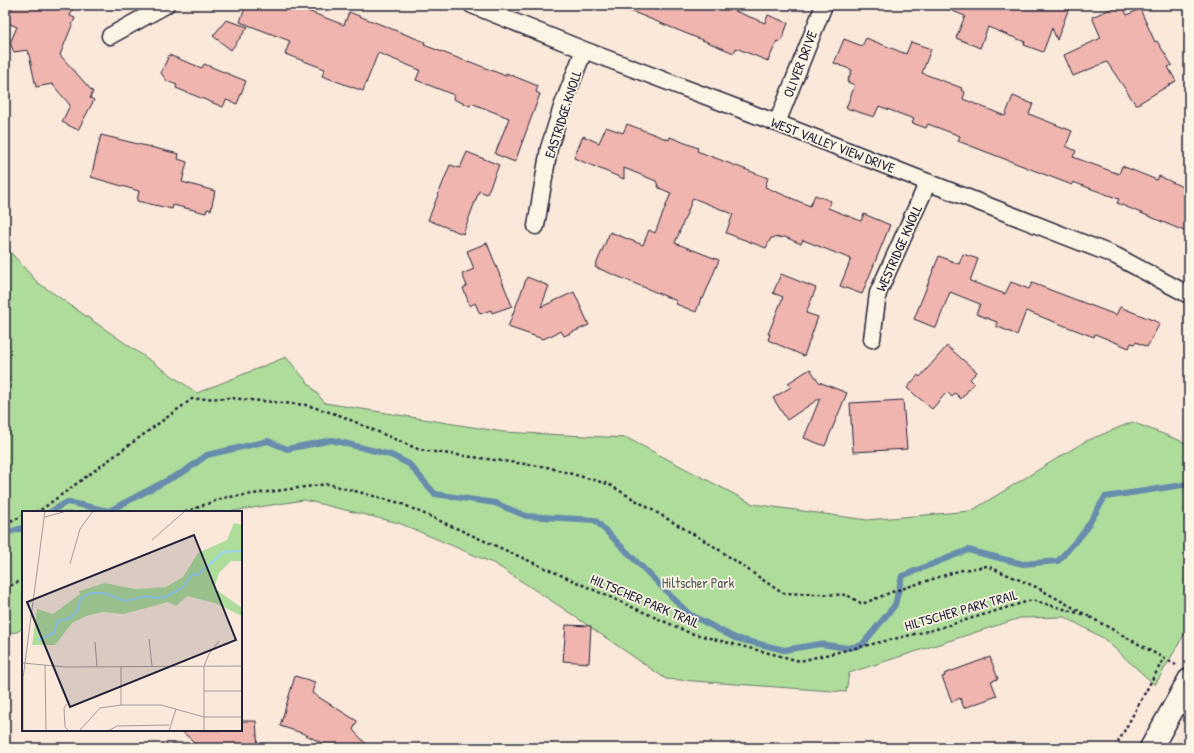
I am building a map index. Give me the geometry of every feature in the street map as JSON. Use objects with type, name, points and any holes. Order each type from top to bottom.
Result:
[{"type":"main road","points":[[1151,748],[1186,675]]},
{"type":"street","points":[[110,36],[166,5]]},
{"type":"street","name":"WEST VALLEY VIEW DRIVE","points":[[472,5],[584,50],[777,123],[1116,256],[1189,295]]},
{"type":"street","name":"OLIVER DRIVE","points":[[777,123],[824,5]]},
{"type":"street","name":"EASTRIDGE KNOLL","points":[[536,226],[549,148],[562,107],[584,50]]},
{"type":"street","name":"WESTRIDGE KNOLL","points":[[872,339],[878,292],[928,182]]},
{"type":"path","points":[[37,511],[192,399],[229,398],[306,405],[339,414],[420,450],[547,467],[608,484],[712,545],[782,593],[847,595],[862,604],[892,592],[958,571],[987,566],[1036,587],[1090,617]]},
{"type":"path","name":"HILTSCHER PARK TRAIL","points":[[188,511],[223,498],[328,484],[400,504],[690,633],[800,661],[936,629],[1032,600],[1090,617],[1164,658],[1186,675]]},
{"type":"path","points":[[5,523],[22,516]]},
{"type":"path","points":[[5,588],[22,580]]},
{"type":"path","points":[[1115,748],[1164,658]]},
{"type":"green space","name":"Hiltscher Park","points":[[5,246],[37,282],[197,393],[286,357],[325,403],[503,432],[627,438],[753,504],[867,520],[971,511],[1084,442],[1132,422],[1189,444],[1189,626],[1155,685],[1103,638],[1065,617],[1020,618],[849,673],[846,692],[666,679],[495,564],[399,523],[304,500],[233,511],[22,511],[22,629],[17,632],[5,633],[5,383],[10,378],[5,370]]},
{"type":"building","points":[[13,5],[74,5],[70,16],[75,18],[60,55],[93,92],[90,98],[94,100],[78,130],[62,122],[70,105],[52,84],[36,87],[28,50],[14,52],[10,43],[17,27],[6,22]]},
{"type":"building","points":[[246,5],[292,5],[344,25],[349,12],[425,42],[424,45],[506,76],[506,73],[538,86],[536,92],[540,94],[515,162],[495,154],[509,118],[471,103],[470,106],[453,99],[454,95],[416,80],[420,70],[378,53],[363,91],[322,76],[325,69],[285,54],[290,41],[240,22]]},
{"type":"building","points":[[616,5],[720,5],[765,23],[768,15],[788,23],[781,42],[777,41],[768,61],[736,48],[734,53]]},
{"type":"building","points":[[938,5],[1070,5],[1057,40],[1052,28],[1043,52],[1024,45],[1025,42],[988,27],[980,48],[956,38],[965,16]]},
{"type":"building","points":[[1122,5],[1127,15],[1140,9],[1155,42],[1157,41],[1172,65],[1168,67],[1176,81],[1136,105],[1107,62],[1073,76],[1064,55],[1101,38],[1092,17]]},
{"type":"building","points":[[226,20],[248,27],[231,50],[213,36]]},
{"type":"building","points":[[866,38],[906,54],[911,42],[931,49],[922,73],[962,88],[961,90],[965,92],[963,99],[1005,116],[1013,96],[1033,104],[1029,114],[1072,131],[1066,146],[1076,151],[1073,157],[1119,174],[1122,166],[1157,180],[1159,176],[1189,190],[1189,233],[1117,203],[1119,199],[1073,182],[1072,185],[958,141],[960,136],[928,124],[926,128],[912,123],[914,119],[879,106],[874,117],[846,108],[855,85],[847,82],[852,70],[834,63],[844,39],[862,46]]},
{"type":"building","points":[[169,55],[202,68],[204,64],[246,81],[237,104],[226,100],[223,107],[176,88],[177,85],[167,81],[161,73]]},
{"type":"building","points":[[627,124],[669,140],[670,137],[698,148],[697,151],[768,178],[765,187],[810,206],[815,195],[831,201],[828,208],[861,221],[864,214],[890,225],[862,294],[840,286],[851,259],[803,240],[801,244],[785,237],[771,238],[766,248],[726,233],[733,214],[693,198],[675,243],[719,260],[696,312],[676,304],[677,301],[595,267],[610,232],[643,245],[649,230],[655,233],[671,193],[659,188],[656,181],[624,168],[624,179],[574,158],[583,136],[599,143],[606,127],[623,133]]},
{"type":"building","points":[[101,135],[179,154],[178,159],[187,162],[182,182],[215,191],[211,210],[207,209],[206,213],[173,205],[172,209],[137,201],[139,191],[91,177]]},
{"type":"building","points":[[467,152],[499,165],[487,194],[479,191],[463,234],[428,220],[450,165],[460,168]]},
{"type":"building","points":[[487,243],[512,306],[492,313],[491,310],[480,314],[475,303],[470,306],[463,288],[467,286],[462,274],[474,269],[467,251]]},
{"type":"building","points":[[963,254],[978,259],[970,281],[1005,294],[1011,282],[1029,289],[1032,283],[1116,315],[1120,307],[1160,323],[1147,347],[1136,342],[1135,344],[1131,343],[1129,348],[1095,334],[1094,337],[1026,311],[1017,335],[996,326],[997,322],[976,314],[980,304],[950,292],[936,328],[914,319],[939,256],[959,264]]},
{"type":"building","points":[[781,274],[816,288],[806,313],[818,317],[804,356],[768,340],[770,334],[768,334],[783,297],[773,293]]},
{"type":"building","points":[[527,277],[549,286],[541,307],[574,292],[589,325],[564,336],[561,331],[543,339],[508,327]]},
{"type":"building","points":[[947,346],[977,372],[970,379],[974,383],[961,399],[955,393],[952,397],[947,392],[932,409],[907,388],[918,375],[920,377]]},
{"type":"building","points":[[810,369],[819,382],[847,393],[825,446],[804,438],[820,398],[787,420],[773,398],[791,387],[788,383]]},
{"type":"building","points":[[903,400],[907,449],[853,452],[850,403]]},
{"type":"building","points":[[566,625],[591,626],[589,663],[563,661]]},
{"type":"building","points":[[990,657],[998,679],[991,681],[997,696],[964,708],[960,698],[952,702],[942,677],[945,676],[944,674]]},
{"type":"building","points":[[295,676],[315,682],[312,693],[357,721],[353,730],[370,748],[332,748],[302,733],[280,726]]},
{"type":"building","points":[[242,721],[256,721],[258,748],[193,748],[193,741],[181,731],[242,731]]},
{"type":"waterway","points":[[109,511],[185,471],[207,455],[268,441],[287,449],[332,440],[391,455],[409,464],[435,494],[495,503],[526,516],[595,520],[689,614],[735,638],[784,650],[820,644],[848,648],[862,645],[895,605],[902,576],[968,550],[1023,564],[1058,561],[1084,532],[1105,497],[1189,484]]},
{"type":"waterway","points":[[52,511],[67,502],[109,511]]},
{"type":"waterway","points":[[5,533],[22,528]]}]
